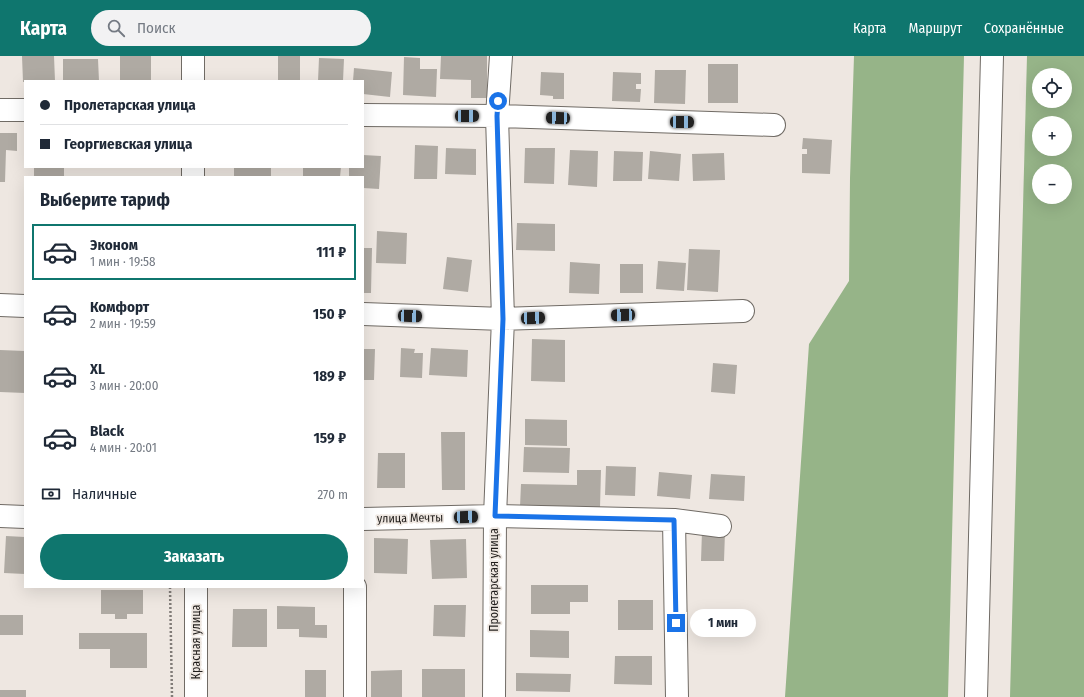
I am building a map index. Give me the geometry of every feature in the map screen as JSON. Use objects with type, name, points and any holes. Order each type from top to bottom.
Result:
[{"type":"street","points":[[193,56],[193,80]]},
{"type":"street","name":"Пролетарская улица","points":[[494,697],[495,516],[503,319],[497,116],[500,56]]},
{"type":"street","points":[[976,697],[992,56]]},
{"type":"street","points":[[0,110],[24,110]]},
{"type":"street","points":[[364,115],[497,116],[774,125]]},
{"type":"street","points":[[0,305],[24,306]]},
{"type":"street","points":[[364,314],[503,319],[743,311]]},
{"type":"street","points":[[0,516],[24,517]]},
{"type":"street","name":"улица Мечты","points":[[364,519],[495,516],[674,520],[720,526]]},
{"type":"street","points":[[674,520],[677,697]]},
{"type":"street","name":"Красная улица","points":[[196,588],[196,697]]},
{"type":"street","points":[[355,588],[355,697]]},
{"type":"path","points":[[170,588],[172,697]]},
{"type":"green space","points":[[854,56],[964,56],[948,697],[785,697],[809,344],[849,281],[850,178]]},
{"type":"green space","points":[[1027,56],[1084,56],[1084,697],[1010,697]]},
{"type":"building","points":[[22,56],[54,56],[55,80],[24,80],[23,82]]},
{"type":"building","points":[[120,56],[151,56],[151,80],[120,80]]},
{"type":"building","points":[[278,56],[300,56],[300,80],[278,80]]},
{"type":"building","points":[[441,56],[487,56],[487,98],[471,98],[471,80],[440,79]]},
{"type":"building","points":[[404,57],[420,58],[420,69],[437,69],[436,97],[403,95]]},
{"type":"building","points":[[319,58],[344,59],[343,80],[318,80]]},
{"type":"building","points":[[63,59],[98,59],[99,80],[63,80]]},
{"type":"building","points":[[708,64],[738,64],[738,103],[708,103]]},
{"type":"building","points":[[354,68],[392,72],[390,97],[364,94],[364,80],[353,80]]},
{"type":"building","points":[[655,70],[686,70],[685,104],[654,103]]},
{"type":"building","points":[[541,72],[564,73],[564,99],[553,99],[553,96],[540,95]]},
{"type":"building","points":[[613,72],[641,73],[641,84],[636,84],[636,89],[641,89],[640,102],[612,101]]},
{"type":"building","points":[[0,133],[17,133],[17,151],[6,150],[5,182],[0,182]]},
{"type":"building","points":[[803,138],[832,140],[830,174],[802,173],[802,154],[807,154],[807,149],[802,149]]},
{"type":"building","points":[[415,145],[438,146],[437,179],[414,179]]},
{"type":"building","points":[[446,148],[476,149],[476,175],[445,174]]},
{"type":"building","points":[[525,148],[555,148],[554,184],[524,183]]},
{"type":"building","points":[[570,150],[598,151],[597,187],[568,185]]},
{"type":"building","points":[[614,151],[643,152],[642,181],[613,181]]},
{"type":"building","points":[[650,151],[681,154],[679,181],[648,179]]},
{"type":"building","points":[[724,153],[725,180],[693,181],[692,154]]},
{"type":"building","points":[[364,155],[381,156],[379,189],[364,188],[364,176],[349,176],[349,168],[364,168]]},
{"type":"building","points":[[34,168],[64,168],[64,176],[34,176]]},
{"type":"building","points":[[234,168],[271,168],[271,176],[234,176]]},
{"type":"building","points":[[303,168],[341,168],[340,176],[303,176]]},
{"type":"building","points":[[517,223],[555,224],[555,251],[516,250]]},
{"type":"building","points":[[377,231],[407,233],[406,264],[376,263]]},
{"type":"building","points":[[364,248],[372,248],[371,293],[364,293]]},
{"type":"building","points":[[689,249],[720,250],[718,292],[687,290]]},
{"type":"building","points":[[447,257],[472,260],[468,292],[443,289]]},
{"type":"building","points":[[658,261],[686,263],[684,291],[656,289]]},
{"type":"building","points":[[570,262],[600,264],[599,294],[569,293]]},
{"type":"building","points":[[620,264],[643,264],[643,293],[620,293]]},
{"type":"building","points":[[532,339],[565,340],[565,382],[531,381]]},
{"type":"building","points":[[401,348],[415,349],[414,353],[423,353],[422,378],[400,377]]},
{"type":"building","points":[[431,348],[468,350],[467,377],[429,375]]},
{"type":"building","points":[[364,349],[375,349],[374,380],[364,380]]},
{"type":"building","points":[[0,350],[24,351],[24,393],[0,392]]},
{"type":"building","points":[[713,363],[737,365],[735,394],[711,392]]},
{"type":"building","points":[[525,419],[567,420],[567,446],[525,445]]},
{"type":"building","points":[[441,432],[465,432],[465,490],[442,490]]},
{"type":"building","points":[[524,447],[570,448],[569,473],[523,472]]},
{"type":"building","points":[[378,453],[405,453],[405,488],[377,488]]},
{"type":"building","points":[[606,466],[636,467],[635,496],[605,495]]},
{"type":"building","points":[[577,470],[601,470],[600,508],[520,507],[521,484],[577,485]]},
{"type":"building","points":[[659,472],[692,475],[690,499],[657,496]]},
{"type":"building","points":[[711,474],[745,476],[744,501],[709,499]]},
{"type":"building","points":[[702,531],[725,532],[724,561],[701,561]]},
{"type":"building","points":[[6,536],[24,537],[24,574],[4,573]]},
{"type":"building","points":[[374,538],[408,539],[407,574],[374,573]]},
{"type":"building","points":[[466,539],[467,578],[432,579],[430,540]]},
{"type":"building","points":[[531,585],[588,585],[588,602],[570,602],[570,614],[531,614]]},
{"type":"building","points":[[101,590],[143,590],[143,614],[127,614],[127,619],[115,619],[115,614],[101,614]]},
{"type":"building","points":[[618,600],[653,600],[653,630],[618,630]]},
{"type":"building","points":[[434,605],[466,605],[465,637],[433,636]]},
{"type":"building","points":[[277,606],[315,607],[315,625],[327,625],[327,638],[299,637],[299,629],[277,629]]},
{"type":"building","points":[[233,609],[267,609],[267,647],[232,647]]},
{"type":"building","points":[[0,615],[23,615],[23,635],[0,635]]},
{"type":"building","points":[[530,630],[569,631],[569,658],[530,657]]},
{"type":"building","points":[[79,633],[147,633],[147,668],[110,668],[110,649],[79,649]]},
{"type":"building","points":[[615,656],[652,656],[652,685],[614,684]]},
{"type":"building","points":[[422,669],[465,669],[465,697],[422,697]]},
{"type":"building","points":[[305,670],[326,670],[326,697],[305,697]]},
{"type":"building","points":[[402,670],[402,697],[371,697],[371,671]]},
{"type":"building","points":[[516,673],[571,674],[570,692],[516,691]]},
{"type":"building","points":[[0,690],[26,690],[26,697],[0,697]]},
{"type":"route","points":[[498,101],[497,116],[503,319],[495,516],[674,520],[676,623]]}]
